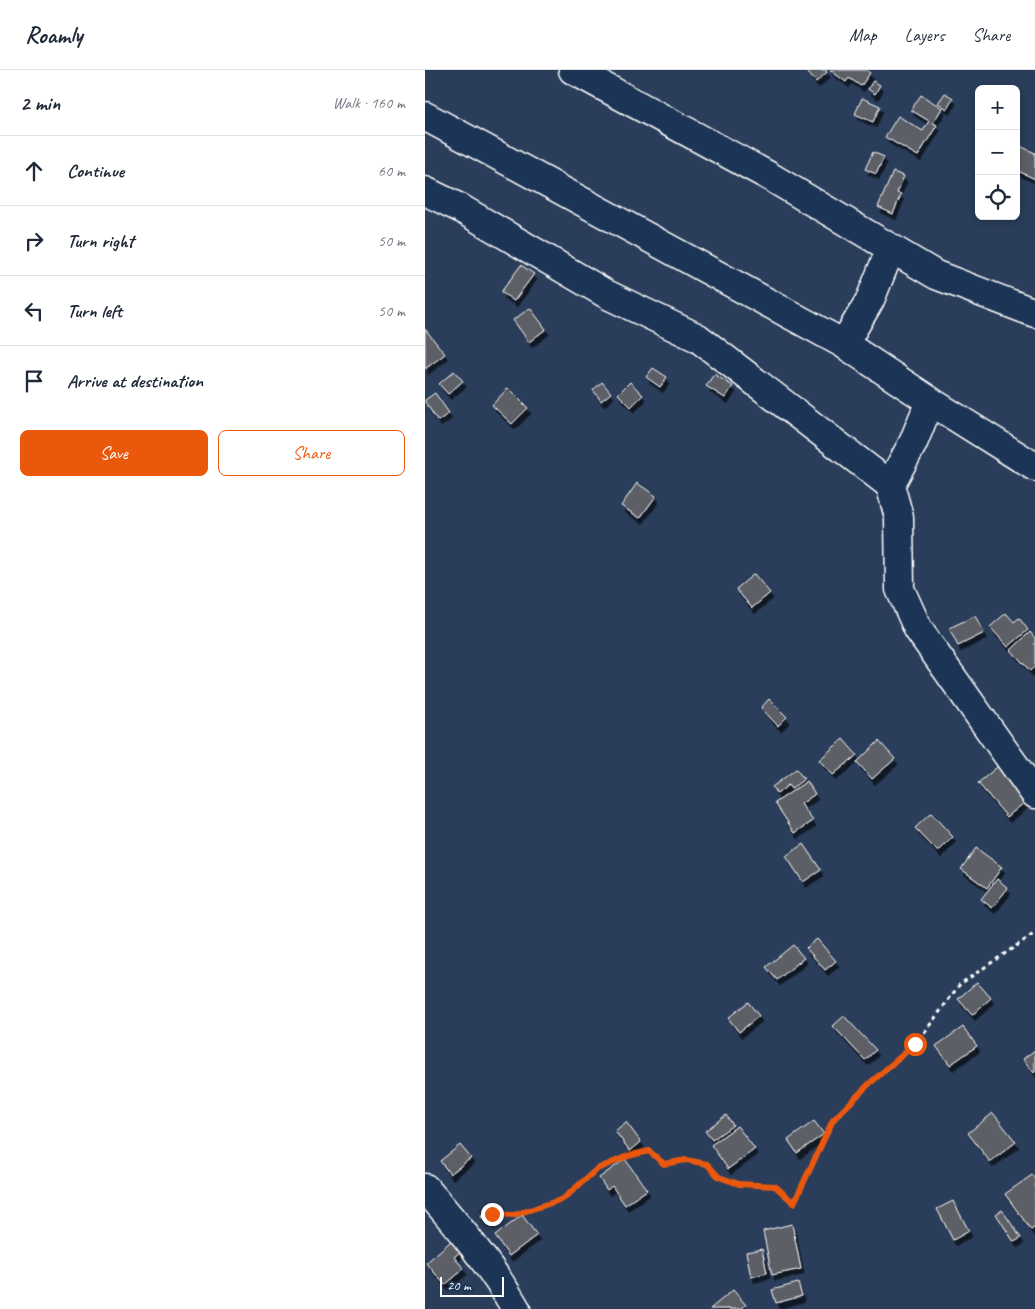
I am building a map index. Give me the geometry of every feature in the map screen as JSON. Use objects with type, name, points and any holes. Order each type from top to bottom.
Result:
[{"type":"main road","points":[[573,70],[769,176],[937,275],[1035,313]]},
{"type":"main road","points":[[425,116],[844,344],[1035,467]]},
{"type":"main road","points":[[425,191],[460,208],[608,296],[698,338],[889,485],[899,516],[900,589],[918,629],[1035,794]]},
{"type":"main road","points":[[844,344],[869,300],[891,248]]},
{"type":"main road","points":[[889,485],[913,443],[930,401]]},
{"type":"main road","points":[[425,1188],[457,1226],[517,1309]]},
{"type":"path","points":[[457,1226],[492,1214],[514,1215],[563,1199],[597,1169],[628,1156],[649,1151],[664,1164],[686,1160],[707,1164],[719,1177],[739,1184],[775,1186],[794,1203],[833,1120],[869,1084],[915,1044],[960,984],[1035,933]]},
{"type":"building","points":[[811,70],[826,70],[827,72],[816,82],[808,73]]},
{"type":"building","points":[[830,70],[866,70],[870,73],[861,86],[849,78],[846,82]]},
{"type":"building","points":[[873,81],[880,85],[875,94],[868,89]]},
{"type":"building","points":[[945,93],[953,98],[947,109],[938,103]]},
{"type":"building","points":[[921,95],[942,108],[933,123],[937,125],[918,156],[885,137],[898,116],[923,131],[929,121],[911,110]]},
{"type":"building","points":[[862,98],[880,106],[873,122],[855,114]]},
{"type":"building","points":[[1020,146],[1035,153],[1035,179],[1020,172]]},
{"type":"building","points":[[873,152],[884,157],[876,174],[865,169]]},
{"type":"building","points":[[893,172],[904,176],[897,193],[901,194],[893,214],[878,207]]},
{"type":"building","points":[[521,265],[534,274],[514,301],[501,292]]},
{"type":"building","points":[[530,308],[546,329],[529,342],[513,320]]},
{"type":"building","points":[[425,329],[445,354],[425,369]]},
{"type":"building","points":[[653,368],[667,377],[660,387],[646,377]]},
{"type":"building","points":[[454,371],[463,381],[448,394],[439,384]]},
{"type":"building","points":[[714,374],[733,386],[725,398],[706,386]]},
{"type":"building","points":[[602,382],[611,393],[601,401],[593,390]]},
{"type":"building","points":[[630,382],[643,395],[631,407],[618,394]]},
{"type":"building","points":[[508,388],[528,408],[512,424],[492,405]]},
{"type":"building","points":[[435,393],[449,413],[438,421],[425,402]]},
{"type":"building","points":[[637,483],[656,496],[640,518],[621,506]]},
{"type":"building","points":[[754,574],[770,593],[752,608],[736,589]]},
{"type":"building","points":[[1006,613],[1014,622],[1019,618],[1028,630],[1008,647],[990,627]]},
{"type":"building","points":[[975,616],[984,633],[958,646],[949,628]]},
{"type":"building","points":[[1030,632],[1035,638],[1035,666],[1030,671],[1011,650]]},
{"type":"building","points":[[769,699],[787,717],[778,726],[761,708]]},
{"type":"building","points":[[843,739],[857,755],[833,775],[819,760]]},
{"type":"building","points":[[879,741],[895,759],[872,779],[857,762]]},
{"type":"building","points":[[1002,763],[1031,797],[1007,817],[978,783]]},
{"type":"building","points":[[796,769],[804,779],[791,789],[788,785],[777,794],[772,787]]},
{"type":"building","points":[[807,781],[815,794],[801,804],[813,821],[795,833],[775,803]]},
{"type":"building","points":[[931,813],[953,837],[938,852],[915,828]]},
{"type":"building","points":[[803,844],[821,870],[803,882],[786,856]]},
{"type":"building","points":[[976,848],[1002,867],[987,888],[961,869]]},
{"type":"building","points":[[997,879],[1008,888],[992,908],[981,899]]},
{"type":"building","points":[[817,939],[836,961],[825,970],[806,948]]},
{"type":"building","points":[[793,945],[804,958],[777,980],[766,967]]},
{"type":"building","points":[[977,982],[991,998],[972,1015],[958,999]]},
{"type":"building","points":[[748,1002],[759,1016],[739,1032],[728,1018]]},
{"type":"building","points":[[844,1016],[876,1050],[865,1060],[833,1026]]},
{"type":"building","points":[[963,1027],[977,1046],[950,1065],[936,1046]]},
{"type":"building","points":[[1035,1050],[1035,1072],[1034,1073],[1023,1059]]},
{"type":"building","points":[[993,1113],[1016,1142],[990,1162],[968,1133]]},
{"type":"building","points":[[726,1115],[733,1125],[712,1140],[705,1131]]},
{"type":"building","points":[[814,1121],[824,1134],[797,1153],[788,1140]]},
{"type":"building","points":[[626,1122],[641,1142],[630,1151],[615,1131]]},
{"type":"building","points":[[737,1126],[755,1149],[728,1169],[711,1145]]},
{"type":"building","points":[[460,1145],[471,1158],[450,1174],[440,1161]]},
{"type":"building","points":[[625,1159],[647,1190],[625,1205],[612,1186],[607,1190],[599,1178]]},
{"type":"building","points":[[1032,1175],[1035,1179],[1035,1227],[1031,1230],[1005,1194]]},
{"type":"building","points":[[953,1201],[969,1231],[953,1240],[937,1209]]},
{"type":"building","points":[[1002,1210],[1021,1238],[1014,1242],[996,1214]]},
{"type":"building","points":[[522,1215],[537,1235],[509,1256],[495,1236]]},
{"type":"building","points":[[792,1224],[801,1269],[772,1275],[763,1231]]},
{"type":"building","points":[[451,1241],[461,1251],[454,1257],[464,1269],[445,1285],[426,1263]]},
{"type":"building","points":[[762,1249],[767,1273],[751,1277],[746,1252]]},
{"type":"building","points":[[798,1283],[802,1296],[776,1303],[772,1290]]},
{"type":"building","points":[[733,1290],[746,1305],[741,1309],[710,1309]]},
{"type":"route","points":[[492,1214],[514,1215],[563,1199],[597,1169],[628,1156],[649,1151],[664,1164],[686,1160],[707,1164],[719,1177],[739,1184],[775,1186],[794,1203],[833,1120],[869,1084],[915,1044]]}]
